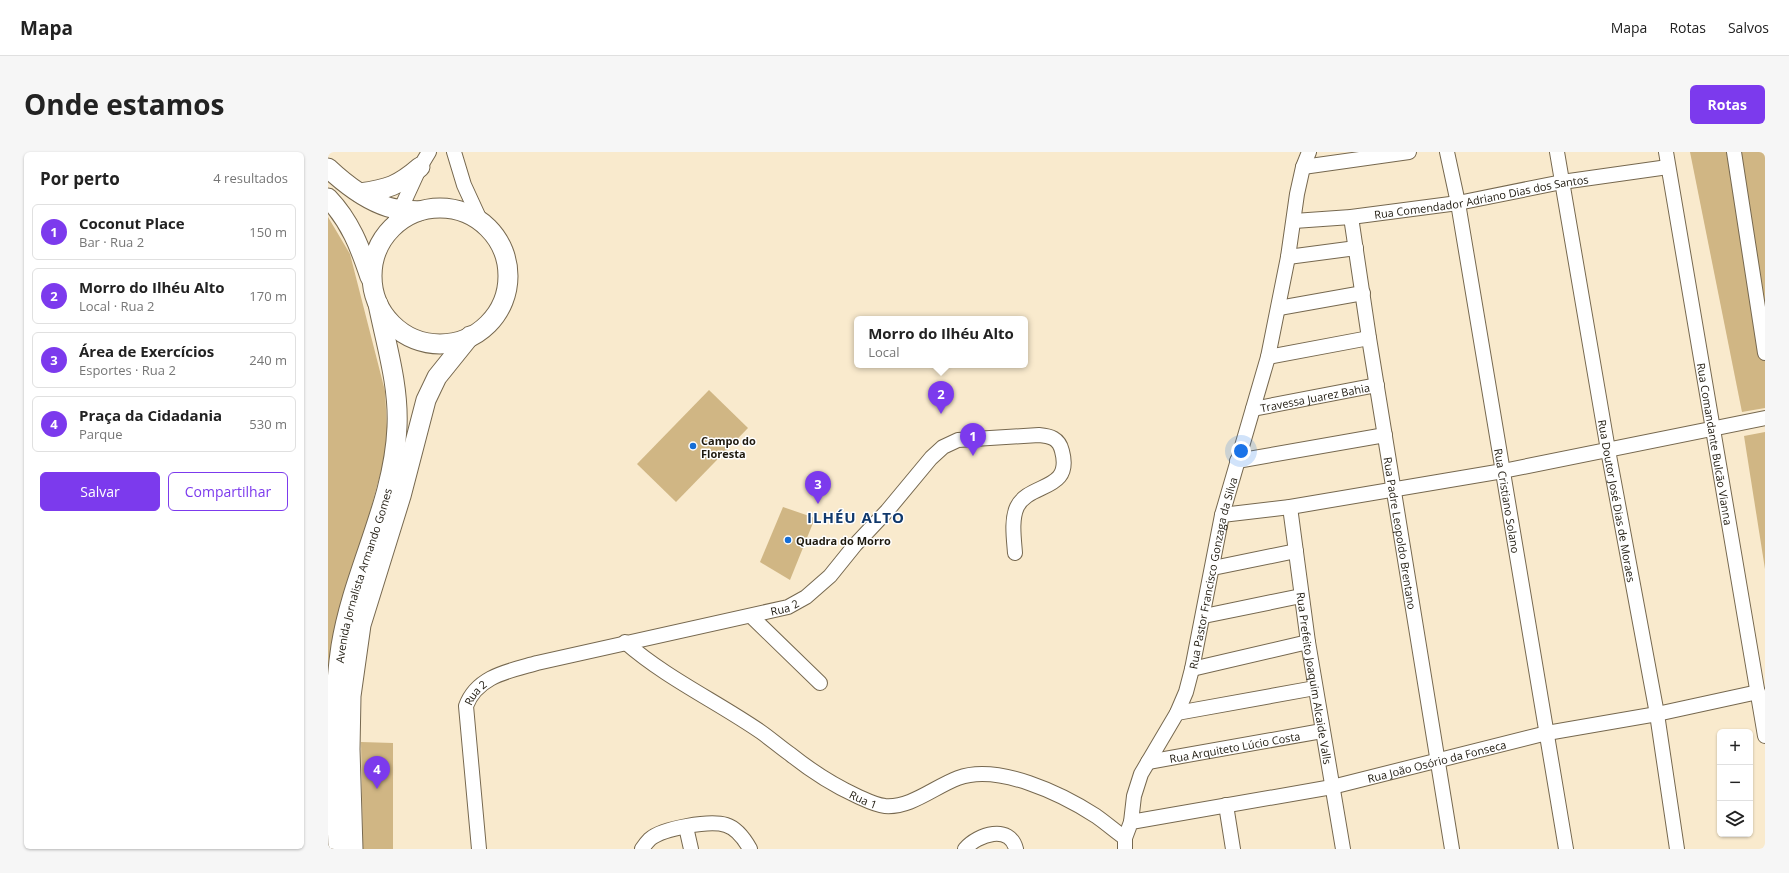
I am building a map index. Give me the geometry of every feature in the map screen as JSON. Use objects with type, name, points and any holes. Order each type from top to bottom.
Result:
[{"type":"main road","points":[[360,193],[389,188],[404,180],[424,160]]},
{"type":"main road","points":[[328,168],[360,193],[403,209],[448,208],[465,213],[482,222],[494,234],[503,252],[507,269],[507,284],[504,298],[497,312],[485,325],[470,336],[453,342],[433,343],[416,339],[400,331],[392,324],[378,304],[357,240],[346,218],[328,198]]},
{"type":"main road","points":[[372,283],[372,266],[376,253],[381,242],[392,228],[407,217],[403,209]]},
{"type":"main road","name":"Avenida Jornalista Armando Gomes","points":[[338,849],[335,706],[341,646],[350,603],[376,528],[389,482],[396,440],[394,381],[378,304]]},
{"type":"main road","name":"Avenida Jornalista Armando Gomes","points":[[353,849],[350,703],[354,662],[361,625],[401,496],[426,400],[437,377],[470,336]]},
{"type":"street","points":[[454,152],[464,185],[482,222]]},
{"type":"street","name":"Rua Pastor Francisco Gonzaga da Silva","points":[[1131,822],[1134,796],[1141,774],[1177,713],[1186,692],[1204,616],[1222,515],[1268,357],[1288,257],[1303,167],[1309,152]]},
{"type":"street","points":[[1303,167],[1409,152]]},
{"type":"street","name":"Rua Cristiano Solano","points":[[1447,152],[1458,203],[1566,849]]},
{"type":"street","name":"Rua Doutor José Dias de Moraes","points":[[1557,152],[1608,450],[1657,714],[1677,849]]},
{"type":"street","name":"Rua Comandante Bulcão Vianna","points":[[1666,152],[1765,736]]},
{"type":"street","points":[[1734,152],[1765,353]]},
{"type":"street","points":[[403,209],[424,160]]},
{"type":"street","name":"Rua Comendador Adriano Dias dos Santos","points":[[1294,221],[1351,217],[1458,203],[1562,182],[1668,167]]},
{"type":"street","name":"Rua Padre Leopoldo Brentano","points":[[1351,217],[1393,490],[1452,849]]},
{"type":"street","points":[[1288,257],[1356,248]]},
{"type":"street","points":[[1278,308],[1363,293]]},
{"type":"street","points":[[1268,357],[1369,338]]},
{"type":"street","name":"Travessa Juarez Bahia","points":[[1253,409],[1377,386]]},
{"type":"street","points":[[1222,515],[1290,507],[1503,471],[1765,418]]},
{"type":"street","name":"Rua 2","points":[[479,849],[466,706],[470,697],[481,684],[489,678],[510,670],[625,642],[788,608],[797,604],[821,586],[931,458],[943,447],[958,440],[1039,435],[1052,437],[1058,442],[1062,450],[1064,464],[1062,472],[1056,480],[1049,486],[1030,493],[1022,500],[1016,509],[1014,519],[1014,553]]},
{"type":"street","points":[[1237,461],[1385,435]]},
{"type":"street","name":"Rua Prefeito Joaquim Alcaide Valls","points":[[1290,507],[1301,596],[1315,688],[1343,849]]},
{"type":"street","points":[[1213,568],[1296,551]]},
{"type":"street","points":[[1204,616],[1301,596]]},
{"type":"street","points":[[751,616],[820,683]]},
{"type":"street","name":"Rua 1","points":[[625,642],[645,660],[762,733],[790,755],[826,779],[872,803],[884,806],[904,804],[956,778],[969,774],[984,773],[1003,776],[1049,791],[1097,816],[1125,844]]},
{"type":"street","points":[[1192,668],[1308,642]]},
{"type":"street","points":[[1177,713],[1315,688]]},
{"type":"street","name":"Rua João Osório da Fonseca","points":[[1131,822],[1332,787],[1547,734],[1657,714],[1758,692]]},
{"type":"street","name":"Rua Arquiteto Lúcio Costa","points":[[1148,762],[1322,731]]},
{"type":"street","points":[[1226,805],[1233,849]]},
{"type":"street","points":[[1125,844],[1131,822]]},
{"type":"street","points":[[642,849],[650,839],[662,833],[705,824],[725,824],[738,833],[749,847]]},
{"type":"street","points":[[686,827],[691,849]]},
{"type":"street","points":[[966,849],[977,838],[997,833],[1004,834],[1010,838],[1016,848]]},
{"type":"shaded area","points":[[1690,152],[1765,152],[1765,408],[1742,412]]},
{"type":"shaded area","points":[[328,217],[350,254],[385,391],[388,445],[363,538],[328,691]]},
{"type":"shaded area","name":"Campo do Floresta","points":[[709,390],[748,428],[676,502],[637,464]]},
{"type":"shaded area","points":[[1765,432],[1765,569],[1744,436]]},
{"type":"shaded area","name":"Quadra do Morro","points":[[783,507],[815,518],[790,580],[760,562]]},
{"type":"shaded area","points":[[361,742],[393,743],[393,849],[363,849]]},
{"type":"place","name":"Morro do Ilhéu Alto","points":[[941,414]]},
{"type":"place","name":"Campo do Floresta","points":[[693,446]]},
{"type":"place","name":"Coconut Place","points":[[973,456]]},
{"type":"place","name":"Área de Exercícios","points":[[818,504]]},
{"type":"place","name":"Quadra do Morro","points":[[788,540]]},
{"type":"place","name":"Praça da Cidadania","points":[[377,789]]},
{"type":"district","name":"ILHÉU ALTO","points":[[856,517]]}]
